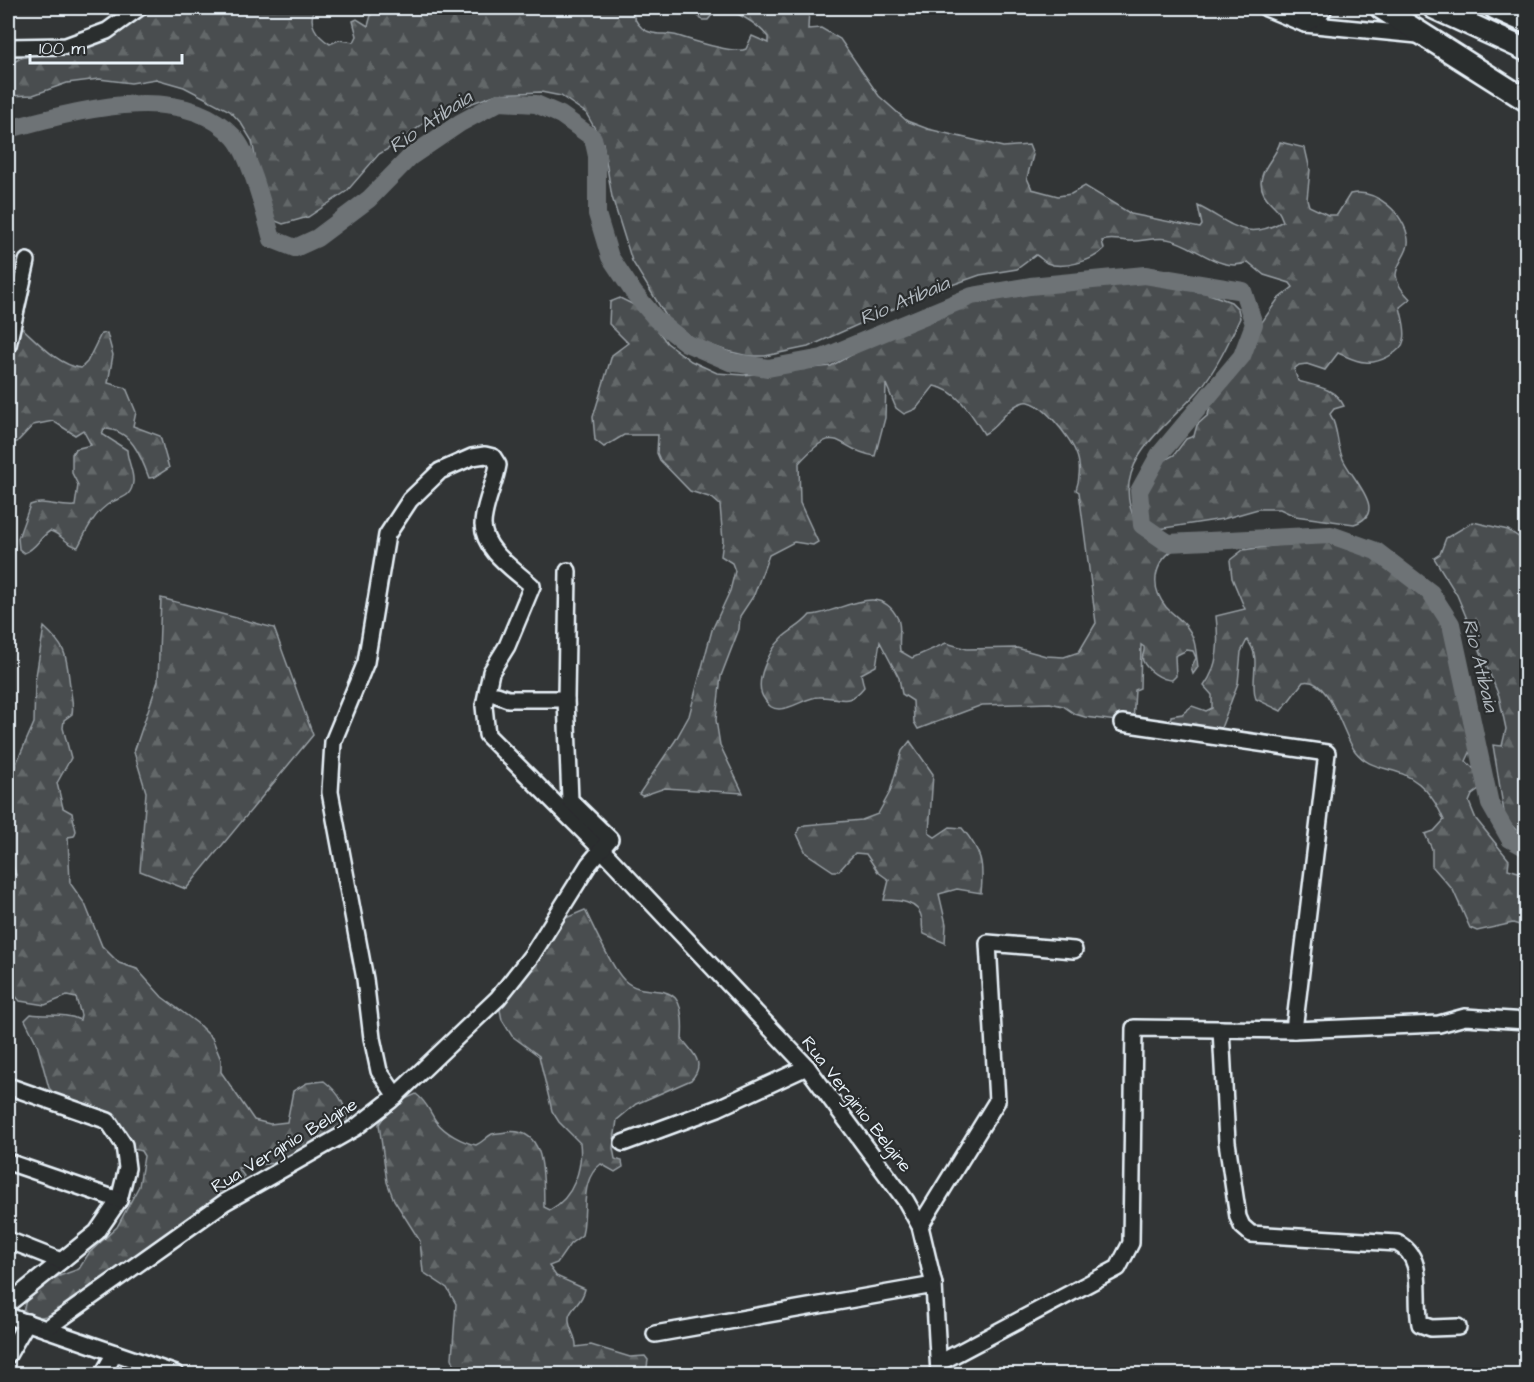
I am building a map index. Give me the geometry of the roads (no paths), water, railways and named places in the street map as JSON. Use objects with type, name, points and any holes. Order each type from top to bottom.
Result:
[{"type":"highway","points":[[1381,8],[1527,100]]},
{"type":"highway","points":[[1434,8],[1527,50]]},
{"type":"highway","points":[[1495,8],[1527,22]]},
{"type":"street","points":[[8,47],[66,46],[107,31],[139,8]]},
{"type":"street","points":[[1266,8],[1305,24],[1334,29],[1400,32],[1427,37]]},
{"type":"street","points":[[1305,24],[1320,15],[1324,8]]},
{"type":"street","points":[[8,345],[27,261]]},
{"type":"street","points":[[396,1096],[379,1071],[372,1038],[365,979],[330,792],[333,742],[366,662],[387,535],[410,500],[440,471],[472,457],[485,455],[493,457],[498,465],[483,523],[485,536],[493,550],[532,586],[507,646],[491,672],[484,706],[487,735],[606,845]]},
{"type":"street","points":[[568,571],[566,699],[570,800],[606,845]]},
{"type":"street","points":[[497,695],[508,699],[566,699]]},
{"type":"street","points":[[1122,723],[1327,753],[1294,1030]]},
{"type":"street","name":"Rua Verginio Belgine","points":[[46,1329],[225,1202],[355,1128],[396,1096],[498,998],[532,956],[589,864],[606,845],[807,1066],[906,1201],[920,1226],[934,1286],[939,1369]]},
{"type":"street","points":[[920,1226],[997,1101],[988,943],[1074,950]]},
{"type":"street","points":[[939,1369],[1118,1268],[1131,1243],[1134,1028],[1294,1030],[1439,1024],[1465,1017],[1527,1021]]},
{"type":"street","points":[[1221,1029],[1227,1142],[1238,1217],[1242,1226],[1251,1234],[1397,1243],[1409,1249],[1415,1259],[1420,1324],[1431,1328],[1458,1327]]},
{"type":"street","points":[[623,1143],[718,1108],[807,1066]]},
{"type":"street","points":[[8,1086],[108,1121],[124,1145],[127,1168],[119,1200],[97,1232],[8,1304]]},
{"type":"street","points":[[8,1162],[119,1200]]},
{"type":"street","points":[[8,1240],[61,1261]]},
{"type":"street","points":[[656,1334],[934,1286]]},
{"type":"street","points":[[8,1316],[176,1374]]},
{"type":"street","points":[[8,1355],[27,1323]]},
{"type":"street","points":[[103,1374],[115,1353]]},
{"type":"waterway","name":"Rio Atibaia","points":[[8,129],[63,115],[125,105],[156,104],[185,109],[211,119],[234,137],[246,157],[272,239],[295,248],[317,238],[369,199],[410,157],[460,123],[499,102],[536,104],[561,115],[593,138],[597,156],[597,214],[610,257],[634,293],[657,320],[686,343],[730,362],[768,368],[822,358],[972,296],[1030,286],[1145,275],[1243,291],[1254,324],[1242,356],[1159,455],[1139,491],[1142,525],[1168,543],[1331,535],[1376,551],[1431,593],[1451,624],[1490,804],[1510,839],[1526,848]]}]
